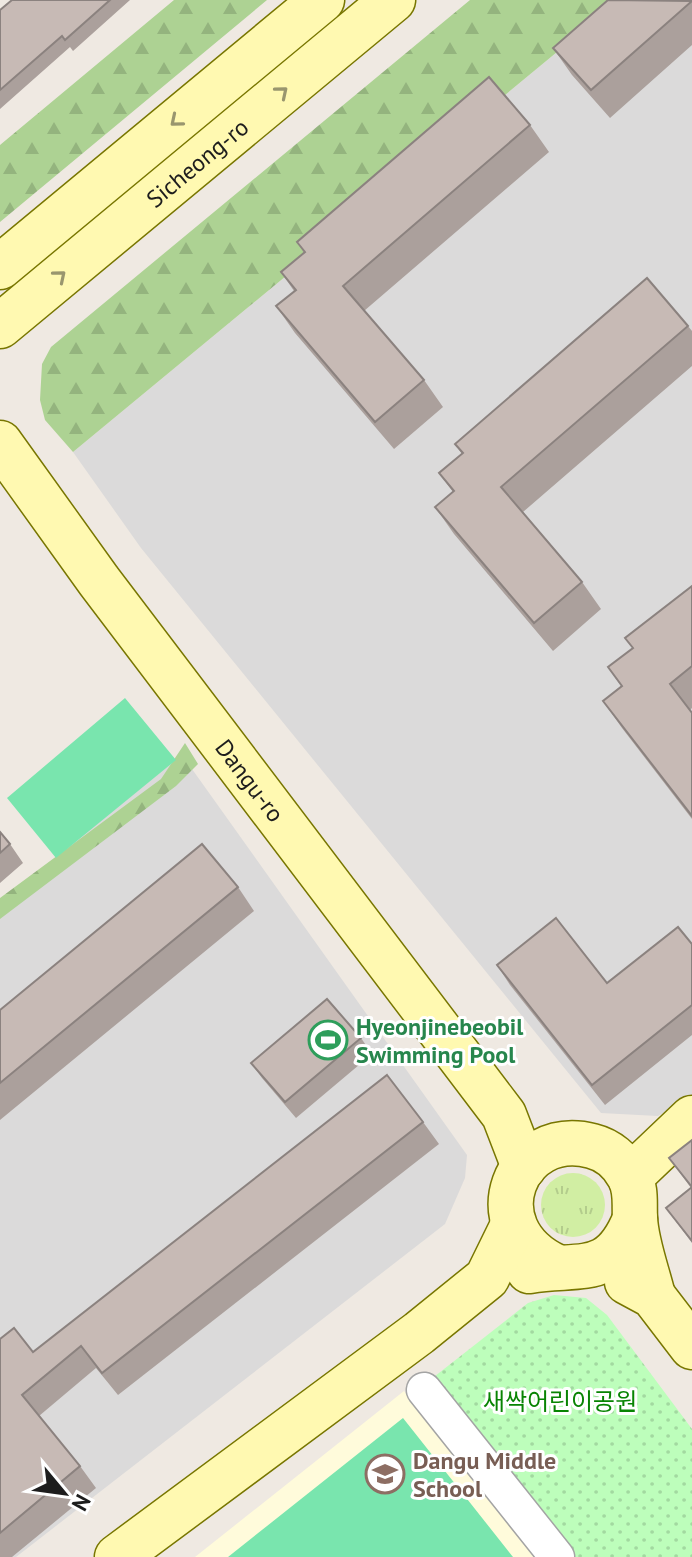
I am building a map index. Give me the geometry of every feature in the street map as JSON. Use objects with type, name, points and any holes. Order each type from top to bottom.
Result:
[{"type":"street","name":"Sicheong-ro","points":[[0,267],[322,0]]},
{"type":"street","name":"Sicheong-ro","points":[[0,326],[393,0]]},
{"type":"street","name":"Dangu-ro","points":[[0,443],[99,581],[504,1115],[577,1159]]},
{"type":"street","points":[[653,1296],[575,1265],[537,1257],[523,1243],[513,1225],[510,1205],[514,1185],[577,1159],[686,1123]]},
{"type":"street","points":[[577,1159],[636,1198],[635,1219],[653,1296],[692,1347]]},
{"type":"street","points":[[487,1278],[575,1265],[613,1254],[627,1239],[635,1219]]},
{"type":"street","points":[[117,1557],[419,1333],[487,1278],[513,1225]]},
{"type":"street","points":[[424,1390],[557,1557]]},
{"type":"shaded area","points":[[620,0],[692,0],[692,1095],[658,1116],[601,1113],[141,548],[73,452]]},
{"type":"shaded area","points":[[182,755],[467,1155],[465,1178],[445,1224],[16,1557],[0,1557],[0,902]]},
{"type":"shaded area","name":"Dangu Middle School","points":[[404,1391],[536,1557],[195,1557]]},
{"type":"green space","points":[[174,0],[267,0],[0,222],[0,145]]},
{"type":"green space","points":[[470,0],[620,0],[73,452],[45,420],[40,400],[42,364],[51,347]]},
{"type":"green space","points":[[125,698],[176,760],[56,858],[7,798]]},
{"type":"green space","points":[[185,743],[198,764],[176,786],[0,919],[0,898],[161,779]]},
{"type":"green space","points":[[573,1173],[585,1175],[596,1182],[603,1193],[603,1217],[596,1228],[585,1235],[573,1237],[561,1235],[550,1228],[543,1217],[541,1205],[543,1193],[550,1182],[561,1175]]},
{"type":"green space","name":"새싹어린이공원","points":[[554,1295],[586,1298],[607,1315],[692,1429],[692,1557],[571,1557],[430,1380],[528,1303]]},
{"type":"green space","name":"Dangu Middle School","points":[[403,1418],[513,1557],[228,1557]]},
{"type":"building","points":[[12,0],[110,0],[65,40],[62,36],[0,90],[0,10]]},
{"type":"building","points":[[608,0],[692,1],[591,90],[553,48]]},
{"type":"building","points":[[489,77],[530,125],[343,286],[424,380],[375,422],[276,306],[296,290],[281,272],[305,252],[297,242]]},
{"type":"building","points":[[647,278],[688,326],[501,487],[582,582],[534,623],[435,507],[454,491],[439,473],[463,453],[455,444]]},
{"type":"building","points":[[692,586],[692,666],[670,684],[692,713],[692,816],[603,701],[622,686],[608,667],[633,648],[625,638]]},
{"type":"building","points":[[0,832],[10,844],[0,853]]},
{"type":"building","points":[[202,844],[238,887],[0,1083],[0,1010]]},
{"type":"building","points":[[556,918],[607,983],[678,927],[692,944],[692,1005],[592,1085],[497,965]]},
{"type":"building","points":[[327,999],[361,1038],[285,1102],[251,1063]]},
{"type":"building","points":[[387,1075],[423,1122],[102,1373],[81,1346],[22,1395],[80,1466],[0,1533],[0,1339],[14,1328],[33,1352]]},
{"type":"building","points":[[692,1140],[692,1187],[669,1158]]},
{"type":"building","points":[[692,1187],[692,1241],[666,1208]]},
{"type":"place","name":"Hyeonjinebeobil Swimming Pool","points":[[328,1040]]},
{"type":"place","name":"Dangu Middle School","points":[[385,1474]]}]
